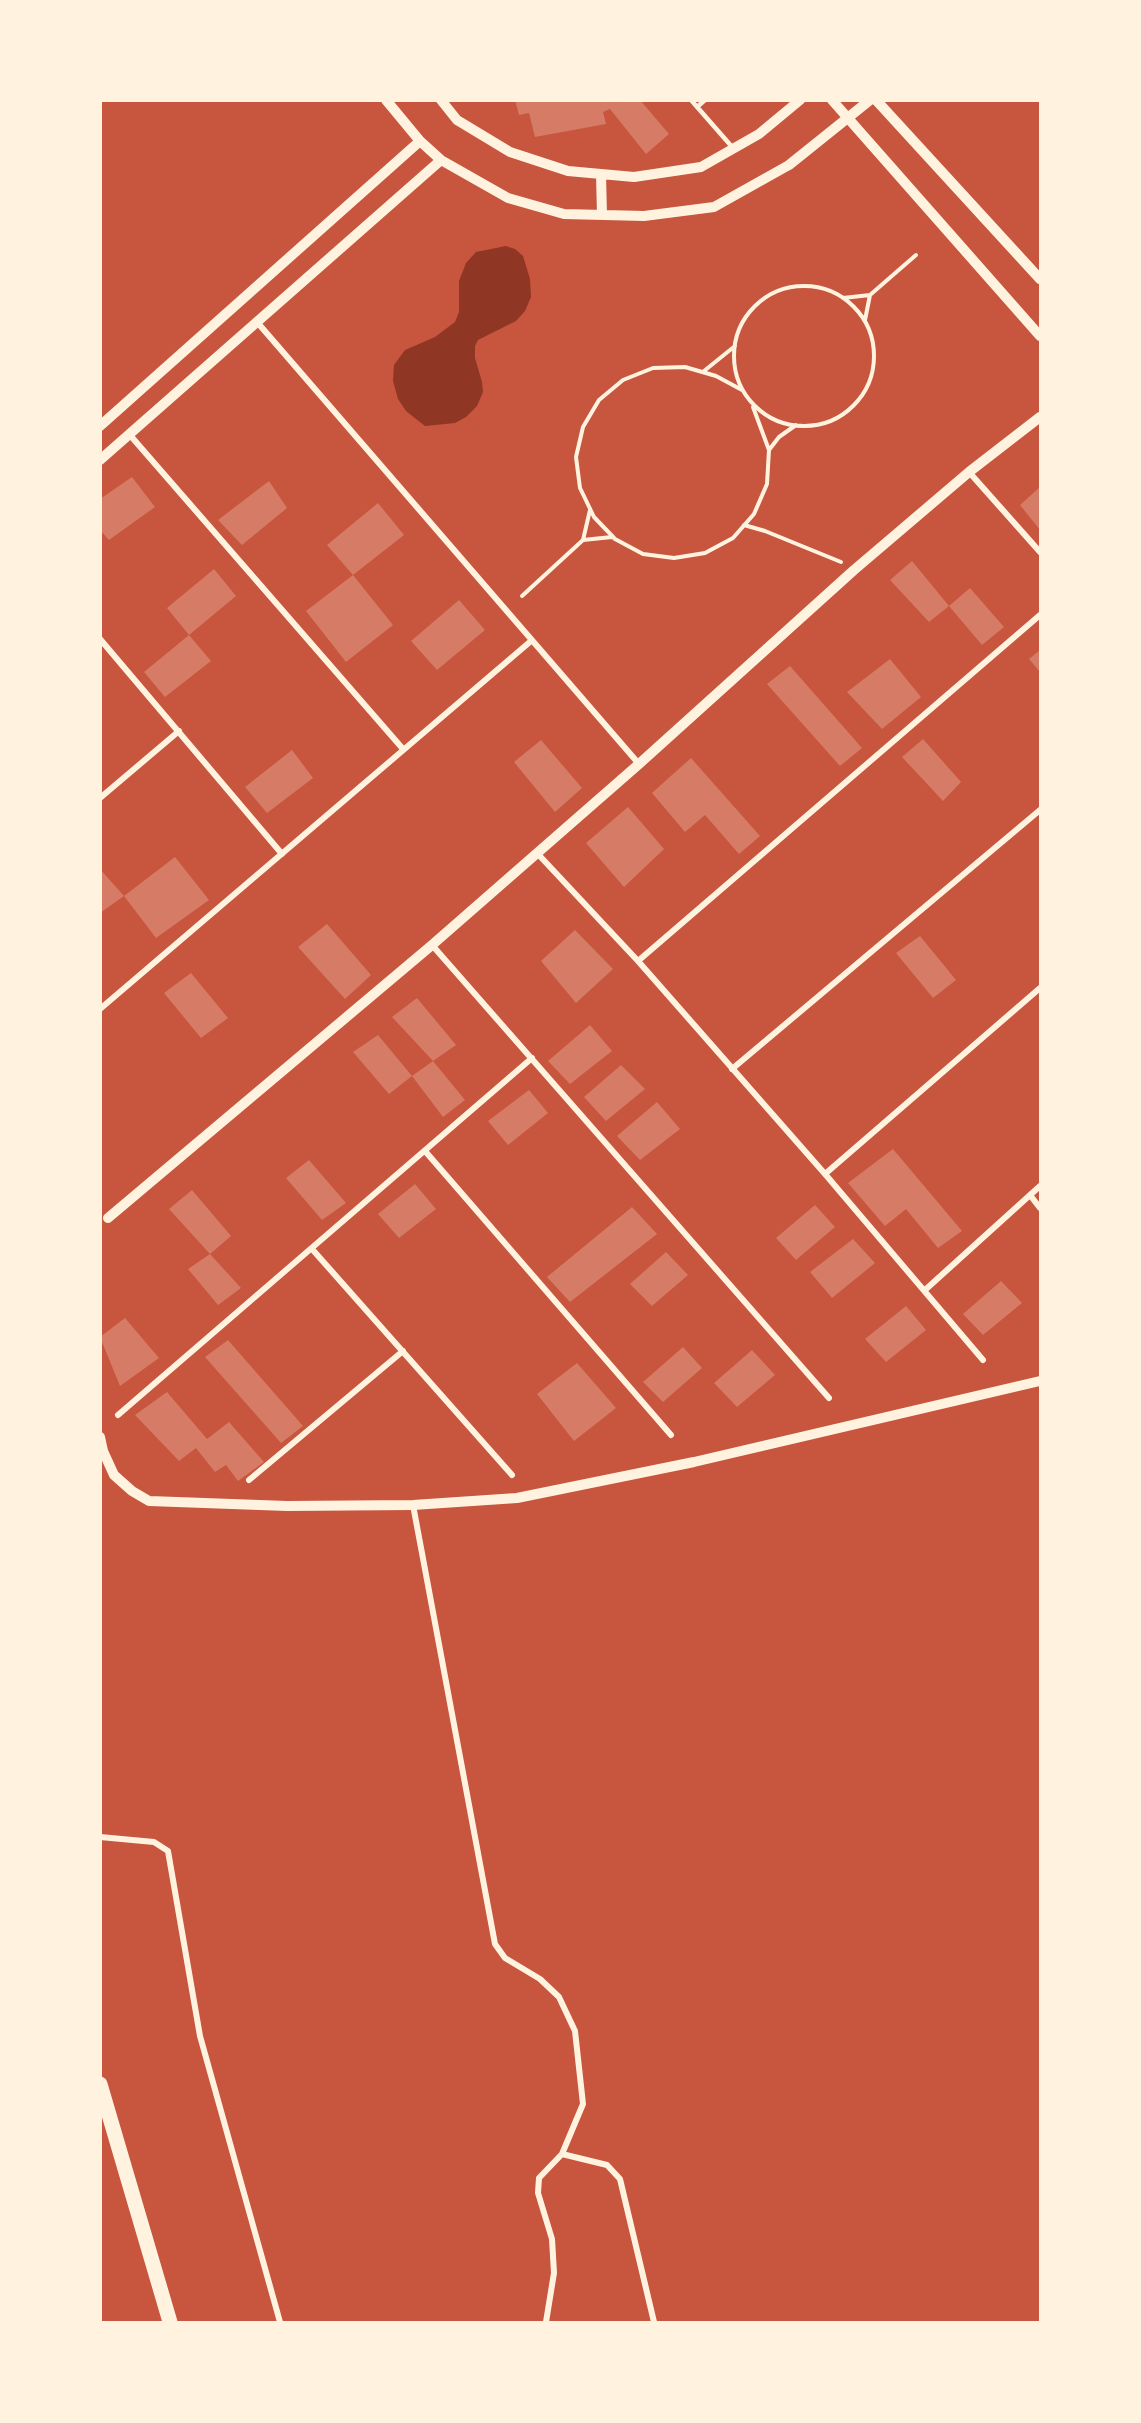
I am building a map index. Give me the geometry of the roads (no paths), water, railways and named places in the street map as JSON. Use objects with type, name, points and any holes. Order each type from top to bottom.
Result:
[{"type":"highway","points":[[100,2084],[170,2322]]},
{"type":"street","points":[[386,100],[420,141],[441,159],[508,198],[564,214],[644,216],[714,207],[789,165],[870,100]]},
{"type":"street","points":[[441,100],[457,120],[510,152],[568,171],[634,177],[701,167],[759,135],[800,100]]},
{"type":"street","points":[[832,100],[1041,336]]},
{"type":"street","points":[[876,100],[1041,279]]},
{"type":"street","points":[[100,426],[420,141]]},
{"type":"street","points":[[100,460],[441,159]]},
{"type":"street","points":[[602,174],[602,215]]},
{"type":"street","points":[[256,322],[639,765]]},
{"type":"street","points":[[108,1218],[432,945],[639,765],[854,570],[969,472],[1041,417]]},
{"type":"street","points":[[129,434],[403,748]]},
{"type":"street","points":[[969,472],[1041,552]]},
{"type":"street","points":[[638,960],[1041,615]]},
{"type":"street","points":[[100,639],[282,854]]},
{"type":"street","points":[[100,1009],[531,641]]},
{"type":"street","points":[[100,798],[179,731]]},
{"type":"street","points":[[732,1069],[1041,810]]},
{"type":"street","points":[[537,853],[638,960],[825,1174],[983,1360]]},
{"type":"street","points":[[432,945],[829,1398]]},
{"type":"street","points":[[825,1174],[1041,988]]},
{"type":"street","points":[[118,1415],[532,1058]]},
{"type":"street","points":[[425,1151],[671,1435]]},
{"type":"street","points":[[925,1290],[1041,1186]]},
{"type":"street","points":[[1030,1195],[1041,1208]]},
{"type":"street","points":[[312,1249],[512,1475]]},
{"type":"street","points":[[249,1480],[403,1351]]},
{"type":"street","points":[[100,1437],[103,1451],[114,1475],[132,1491],[149,1501],[287,1506],[413,1505],[517,1498],[694,1462],[1041,1381]]},
{"type":"street","points":[[413,1505],[495,1944],[505,1958],[540,1979],[559,1997],[575,2031],[583,2104],[562,2154],[539,2178],[538,2193],[552,2239],[554,2273],[546,2322]]},
{"type":"street","points":[[100,1837],[154,1842],[168,1851],[200,2036],[280,2322]]},
{"type":"street","points":[[562,2154],[607,2165],[620,2179],[654,2322]]},
{"type":"lane","points":[[691,100],[734,150]]},
{"type":"lane","points":[[697,107],[705,100]]}]
